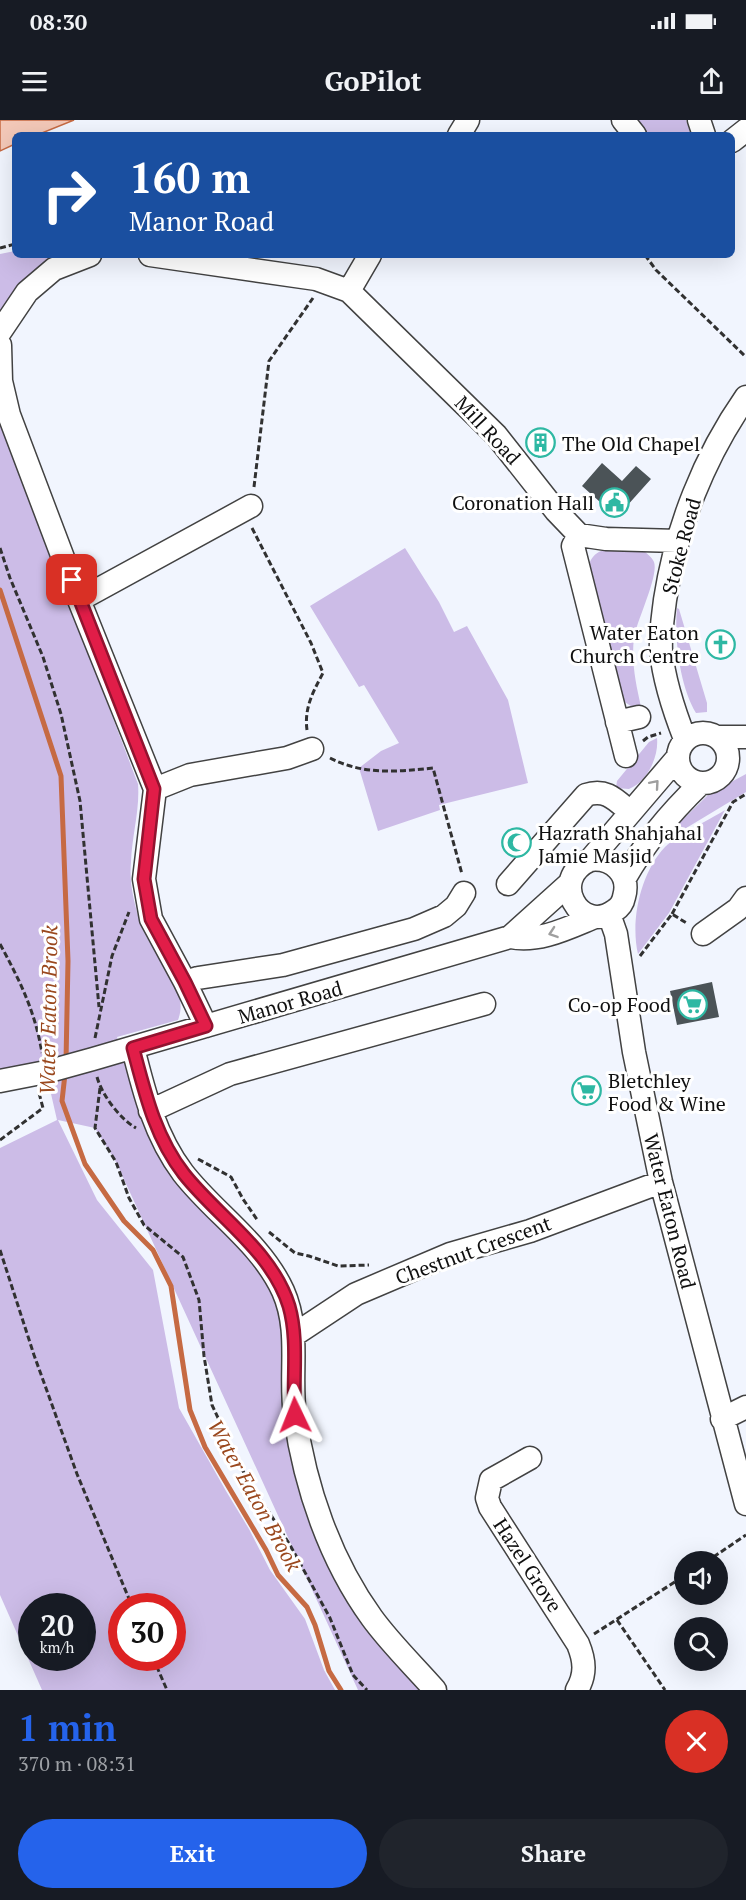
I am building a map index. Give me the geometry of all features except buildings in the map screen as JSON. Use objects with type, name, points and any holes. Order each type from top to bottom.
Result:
[{"type":"street","points":[[623,120],[633,132]]},
{"type":"street","points":[[0,332],[27,292],[54,269],[82,258]]},
{"type":"street","points":[[171,258],[316,279],[349,291],[368,258]]},
{"type":"street","name":"Mill Road","points":[[349,291],[496,435],[556,511],[579,535]]},
{"type":"street","points":[[0,345],[1,381],[9,415],[154,789],[144,879],[151,919],[206,1026]]},
{"type":"street","name":"Stoke Road","points":[[681,748],[661,649],[666,593],[688,510],[708,462],[746,396]]},
{"type":"street","points":[[79,600],[247,508]]},
{"type":"street","points":[[626,756],[628,719],[573,546],[579,535],[606,539],[678,541]]},
{"type":"street","points":[[590,860],[610,862],[617,867],[625,879],[626,892],[618,909],[602,915],[585,914],[574,904],[570,896],[570,883],[574,872],[590,860],[691,735],[705,732],[719,737],[746,737]]},
{"type":"street","points":[[625,879],[657,829],[701,783],[717,779],[736,765],[719,737]]},
{"type":"street","points":[[681,748],[679,765],[687,777],[701,783]]},
{"type":"street","points":[[154,789],[190,775],[287,758],[312,749]]},
{"type":"street","points":[[508,884],[586,795],[609,794],[630,812]]},
{"type":"street","name":"Manor Road","points":[[0,1081],[91,1060],[510,937],[570,883]]},
{"type":"street","points":[[185,982],[283,965],[414,929],[444,916],[456,906],[464,893]]},
{"type":"street","points":[[704,934],[738,909],[746,898]]},
{"type":"street","name":"Manor Road","points":[[510,937],[538,938],[602,915]]},
{"type":"street","name":"Water Eaton Road","points":[[602,915],[616,934],[634,1052],[661,1182],[746,1504]]},
{"type":"street","points":[[150,1111],[230,1074],[484,1004]]},
{"type":"street","points":[[133,1048],[150,1111],[162,1140],[184,1174],[251,1244],[273,1273],[289,1306],[294,1335],[295,1415],[307,1473],[328,1539],[350,1583],[372,1618],[435,1690]]},
{"type":"street","name":"Chestnut Crescent","points":[[294,1335],[356,1294],[450,1254],[530,1231],[661,1182]]},
{"type":"street","points":[[722,1419],[746,1407]]},
{"type":"street","name":"Hazel Grove","points":[[530,1458],[491,1480],[487,1498],[490,1507],[578,1644],[585,1669],[577,1690]]},
{"type":"path","points":[[647,258],[656,270],[746,357]]},
{"type":"path","points":[[325,282],[269,361],[247,508],[311,643],[323,674],[310,697],[307,717],[312,749],[337,762],[375,772],[433,768],[465,886],[464,893]]},
{"type":"path","points":[[0,548],[43,657],[61,714],[80,801],[99,1012]]},
{"type":"path","points":[[620,963],[636,961],[672,915],[733,802],[746,794]]},
{"type":"path","points":[[146,895],[131,908],[112,956],[91,1060],[100,1086],[126,1122],[162,1140]]},
{"type":"path","points":[[672,915],[704,934]]},
{"type":"path","points":[[0,944],[21,983],[38,1025],[43,1108],[0,1140]]},
{"type":"path","points":[[100,1086],[95,1128],[116,1162],[129,1198],[144,1225],[183,1257],[198,1300],[212,1405],[244,1473],[290,1545],[330,1618],[352,1675],[367,1690]]},
{"type":"path","points":[[192,1156],[231,1177],[258,1221],[273,1237],[294,1253],[338,1266],[360,1267],[375,1264]]},
{"type":"path","points":[[0,1250],[77,1474],[127,1593]]},
{"type":"path","points":[[722,1551],[746,1535]]},
{"type":"path","points":[[578,1644],[674,1583]]},
{"type":"path","points":[[617,1620],[665,1690]]},
{"type":"path","points":[[159,1671],[167,1690]]},
{"type":"shaded area","points":[[0,120],[74,120],[44,132],[12,132],[12,145],[0,151]]},
{"type":"shaded area","points":[[636,120],[686,120],[690,132],[646,132]]},
{"type":"shaded area","points":[[12,252],[12,258],[57,258],[0,326],[0,254]]},
{"type":"shaded area","points":[[0,421],[138,784],[131,870],[133,894],[141,925],[175,983],[181,1008],[178,1020],[117,1037],[139,1104],[255,1261],[280,1305],[303,1488],[425,1690],[358,1690],[116,1162],[95,1128],[58,1120],[97,1200],[153,1270],[179,1408],[270,1570],[305,1619],[324,1670],[335,1690],[42,1690],[34,1671],[96,1671],[96,1593],[18,1593],[18,1636],[0,1595],[0,1148],[57,1120],[46,1072],[0,1074]]},
{"type":"shaded area","points":[[405,548],[439,602],[454,632],[467,626],[508,700],[528,783],[439,805],[440,810],[378,831],[359,768],[381,751],[399,743],[364,685],[359,687],[310,606]]},
{"type":"shaded area","points":[[641,549],[653,560],[655,569],[634,638],[634,664],[641,707],[635,709],[622,700],[589,565],[592,558],[603,550]]},
{"type":"shaded area","points":[[677,608],[707,703],[707,712],[696,713],[682,677],[677,648]]},
{"type":"shaded area","points":[[657,738],[654,761],[646,775],[629,789],[616,788],[617,781],[649,742]]},
{"type":"shaded area","points":[[746,774],[746,792],[673,836],[670,832],[709,794]]},
{"type":"shaded area","points":[[725,810],[669,913],[638,954],[635,926],[637,912],[644,883],[657,857],[678,837]]},
{"type":"waterway","name":"Water Eaton Brook","points":[[0,590],[61,776],[68,961],[66,1061]]},
{"type":"waterway","name":"Water Eaton Brook","points":[[65,1074],[62,1101],[85,1164],[124,1221],[153,1250],[171,1286],[190,1410],[205,1447],[266,1550],[278,1575],[307,1607],[329,1671],[341,1690]]},
{"type":"place","name":"The Old Chapel","points":[[541,443]]},
{"type":"place","name":"Coronation Hall","points":[[615,502]]},
{"type":"place","name":"Water Eaton Church Centre","points":[[720,644]]},
{"type":"place","name":"Hazrath Shahjahal Jamie Masjid","points":[[517,843]]},
{"type":"place","name":"Co-op Food","points":[[692,1004]]},
{"type":"place","name":"Bletchley Food & Wine","points":[[587,1091]]},
{"type":"route","points":[[72,580],[154,789],[144,879],[151,919],[206,1026],[133,1048],[145,1095],[162,1140],[179,1167],[251,1244],[280,1285],[289,1306],[294,1335],[295,1415]]}]
